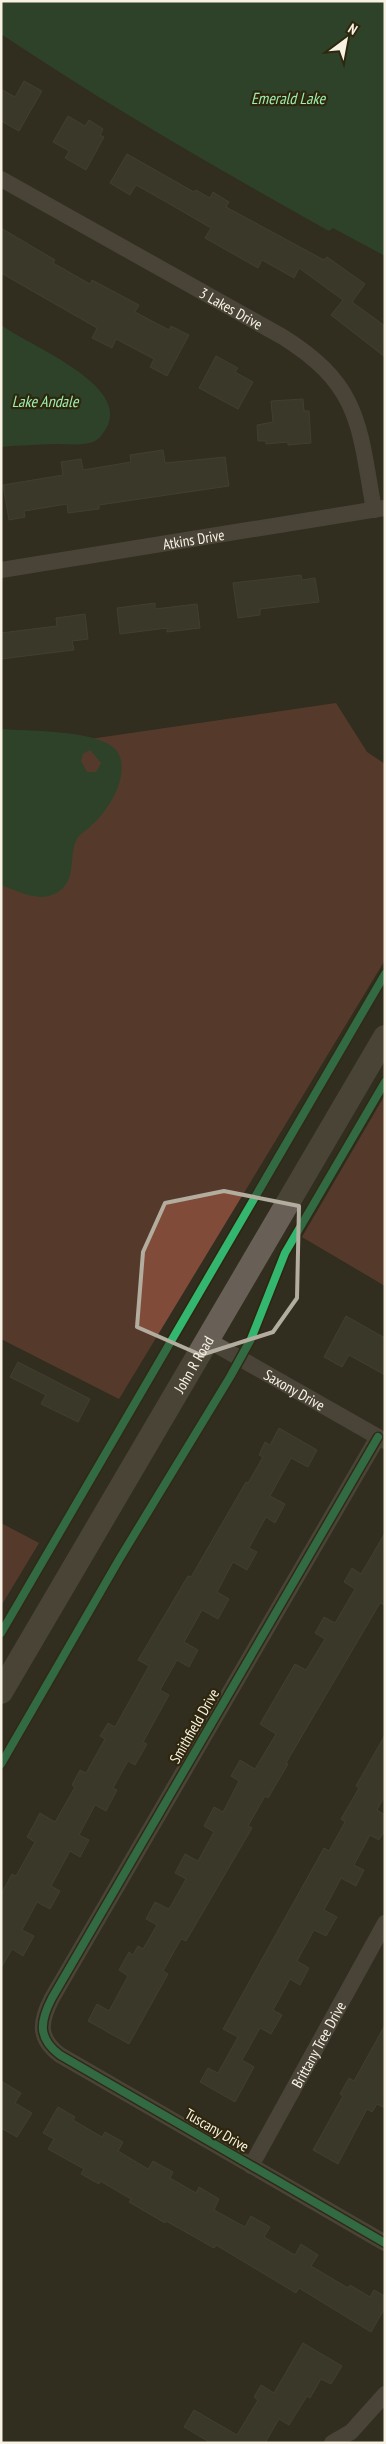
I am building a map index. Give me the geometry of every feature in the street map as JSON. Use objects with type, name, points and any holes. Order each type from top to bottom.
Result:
[{"type":"main road","name":"John R Road","points":[[1,1692],[385,1036]]},
{"type":"street","name":"3 Lakes Drive","points":[[1,179],[283,337],[315,359],[340,386],[356,416],[379,509]]},
{"type":"street","name":"Atkins Drive","points":[[1,570],[379,509]]},
{"type":"street","name":"Saxony Drive","points":[[206,1339],[381,1439]]},
{"type":"street","name":"Smithfield Drive","points":[[42,2033],[44,2018],[52,1998],[381,1439]]},
{"type":"street","name":"Brittany Tree Drive","points":[[251,2166],[385,1923]]},
{"type":"street","name":"Tuscany Drive","points":[[42,2033],[50,2048],[60,2055],[385,2243]]},
{"type":"street","points":[[332,2443],[349,2437],[385,2394]]},
{"type":"highlighted area","points":[[224,1191],[299,1206],[297,1298],[273,1332],[201,1355],[137,1327],[143,1252],[165,1203]]},
{"type":"shaded area","points":[[336,703],[367,752],[385,764],[385,960],[119,1399],[1,1339],[1,752]]},
{"type":"shaded area","points":[[385,1095],[385,1286],[302,1237]]},
{"type":"shaded area","points":[[1,1523],[39,1543],[1,1606]]},
{"type":"water","name":"Emerald Lake","points":[[1,1],[385,1],[385,256],[333,228],[329,231],[204,160],[81,86],[1,34]]},
{"type":"water","name":"Lake Andale","points":[[1,325],[71,366],[103,394],[110,409],[108,425],[98,439],[93,442],[79,444],[1,447]]},
{"type":"water","points":[[1,729],[75,734],[103,741],[113,747],[121,759],[120,782],[110,803],[101,815],[77,839],[74,846],[69,879],[65,886],[59,892],[49,896],[37,897],[1,885]],"holes":[[[90,750],[101,763],[96,772],[87,772],[81,761],[83,754]]]},
{"type":"building","points":[[24,81],[42,91],[19,131],[1,121],[1,89],[15,97]]},
{"type":"building","points":[[68,116],[85,126],[89,120],[103,129],[100,135],[104,137],[86,170],[65,158],[69,151],[53,142]]},
{"type":"building","points":[[127,154],[194,192],[196,190],[210,198],[213,192],[229,202],[226,207],[324,260],[327,257],[365,284],[352,302],[385,326],[385,357],[331,315],[343,300],[299,268],[294,278],[262,260],[258,268],[205,238],[211,228],[168,203],[136,185],[130,195],[110,183]]},
{"type":"building","points":[[1,228],[55,260],[53,263],[90,284],[92,280],[139,305],[135,312],[169,330],[171,326],[189,335],[167,376],[150,367],[154,359],[116,339],[112,348],[92,338],[97,328],[1,273]]},
{"type":"building","points":[[216,356],[238,368],[235,372],[253,382],[238,409],[199,388]]},
{"type":"building","points":[[303,399],[304,411],[309,411],[311,443],[288,445],[288,442],[266,444],[266,441],[258,441],[257,425],[273,422],[271,401]]},
{"type":"building","points":[[163,450],[165,463],[225,457],[229,486],[99,505],[99,509],[68,513],[67,504],[24,511],[25,517],[9,520],[3,485],[63,475],[61,462],[81,459],[83,470],[131,462],[130,455]]},
{"type":"building","points":[[301,575],[302,580],[315,578],[319,602],[260,609],[260,615],[238,618],[233,583]]},
{"type":"building","points":[[155,603],[155,609],[197,604],[200,628],[167,632],[167,628],[120,634],[117,608]]},
{"type":"building","points":[[85,614],[88,639],[72,641],[74,650],[1,659],[1,633],[57,626],[56,618]]},
{"type":"building","points":[[346,1316],[385,1338],[385,1375],[349,1355],[342,1367],[324,1357]]},
{"type":"building","points":[[18,1362],[90,1399],[78,1422],[41,1404],[46,1395],[10,1377]]},
{"type":"building","points":[[279,1428],[317,1450],[308,1467],[291,1458],[270,1496],[285,1504],[275,1523],[266,1517],[249,1548],[257,1552],[247,1570],[233,1562],[217,1592],[229,1599],[218,1619],[202,1610],[184,1642],[198,1650],[189,1667],[177,1660],[160,1690],[169,1695],[143,1742],[147,1744],[135,1765],[128,1761],[113,1788],[117,1790],[106,1811],[95,1805],[79,1835],[89,1840],[80,1857],[70,1851],[51,1886],[60,1891],[50,1909],[37,1902],[22,1930],[34,1936],[23,1956],[12,1949],[1,1968],[1,1894],[12,1874],[16,1876],[35,1842],[27,1837],[40,1813],[55,1822],[75,1787],[72,1785],[80,1770],[86,1773],[105,1739],[100,1736],[108,1723],[115,1727],[149,1666],[138,1660],[188,1576],[191,1577],[246,1482],[248,1483],[263,1457],[259,1455],[265,1442],[270,1445]]},
{"type":"building","points":[[385,1533],[385,1605],[380,1603],[286,1763],[288,1764],[268,1798],[265,1796],[248,1826],[252,1828],[186,1941],[181,1939],[163,1971],[168,1974],[129,2044],[88,2021],[97,2004],[109,2011],[128,1976],[119,1970],[129,1952],[133,1955],[138,1946],[143,1949],[157,1925],[146,1919],[155,1902],[169,1909],[186,1879],[175,1873],[185,1854],[198,1861],[214,1832],[204,1826],[214,1807],[223,1812],[239,1781],[231,1776],[240,1760],[255,1769],[276,1734],[260,1724],[295,1664],[306,1670],[325,1639],[315,1633],[324,1617],[335,1623],[355,1589],[344,1582],[352,1568],[361,1574]]},
{"type":"building","points":[[385,1735],[385,1795],[377,1810],[385,1815],[385,1830],[379,1840],[370,1835],[354,1865],[364,1870],[356,1886],[341,1878],[324,1910],[337,1917],[326,1936],[314,1930],[297,1961],[309,1968],[300,1985],[290,1979],[273,2010],[282,2015],[271,2034],[260,2028],[242,2060],[254,2067],[235,2102],[200,2082],[208,2068],[218,2073],[238,2037],[223,2029],[324,1848],[329,1851],[345,1822],[341,1819],[359,1788],[356,1786]]},
{"type":"building","points":[[385,2025],[385,2108],[377,2104],[372,2112],[367,2109],[338,2164],[313,2150],[343,2096],[340,2094],[349,2078],[354,2081]]},
{"type":"building","points":[[1,2081],[21,2093],[15,2103],[32,2113],[17,2137],[1,2128]]},
{"type":"building","points":[[58,2107],[75,2117],[73,2120],[102,2137],[105,2132],[123,2142],[118,2151],[148,2169],[153,2161],[173,2172],[170,2178],[196,2193],[199,2187],[219,2199],[214,2210],[245,2227],[251,2216],[270,2227],[264,2237],[295,2255],[301,2244],[318,2255],[311,2266],[348,2288],[350,2285],[370,2297],[374,2290],[385,2296],[385,2308],[371,2332],[299,2288],[296,2293],[216,2245],[214,2248],[166,2221],[165,2223],[129,2202],[131,2199],[100,2181],[99,2184],[81,2174],[84,2169],[48,2149],[54,2139],[43,2133]]},
{"type":"building","points":[[303,2343],[342,2366],[331,2384],[321,2379],[310,2398],[307,2396],[289,2425],[279,2419],[265,2443],[211,2443],[184,2427],[194,2410],[237,2435],[258,2400],[254,2397],[261,2385],[274,2393]]},
{"type":"cycle path","points":[[1,1633],[385,974]]},
{"type":"cycle path","points":[[1,1764],[120,1558],[230,1377],[251,1339],[285,1253],[385,1082]]},
{"type":"cycle path","points":[[378,1437],[52,1998],[45,2014],[43,2029],[47,2042],[60,2055],[385,2243]]}]
